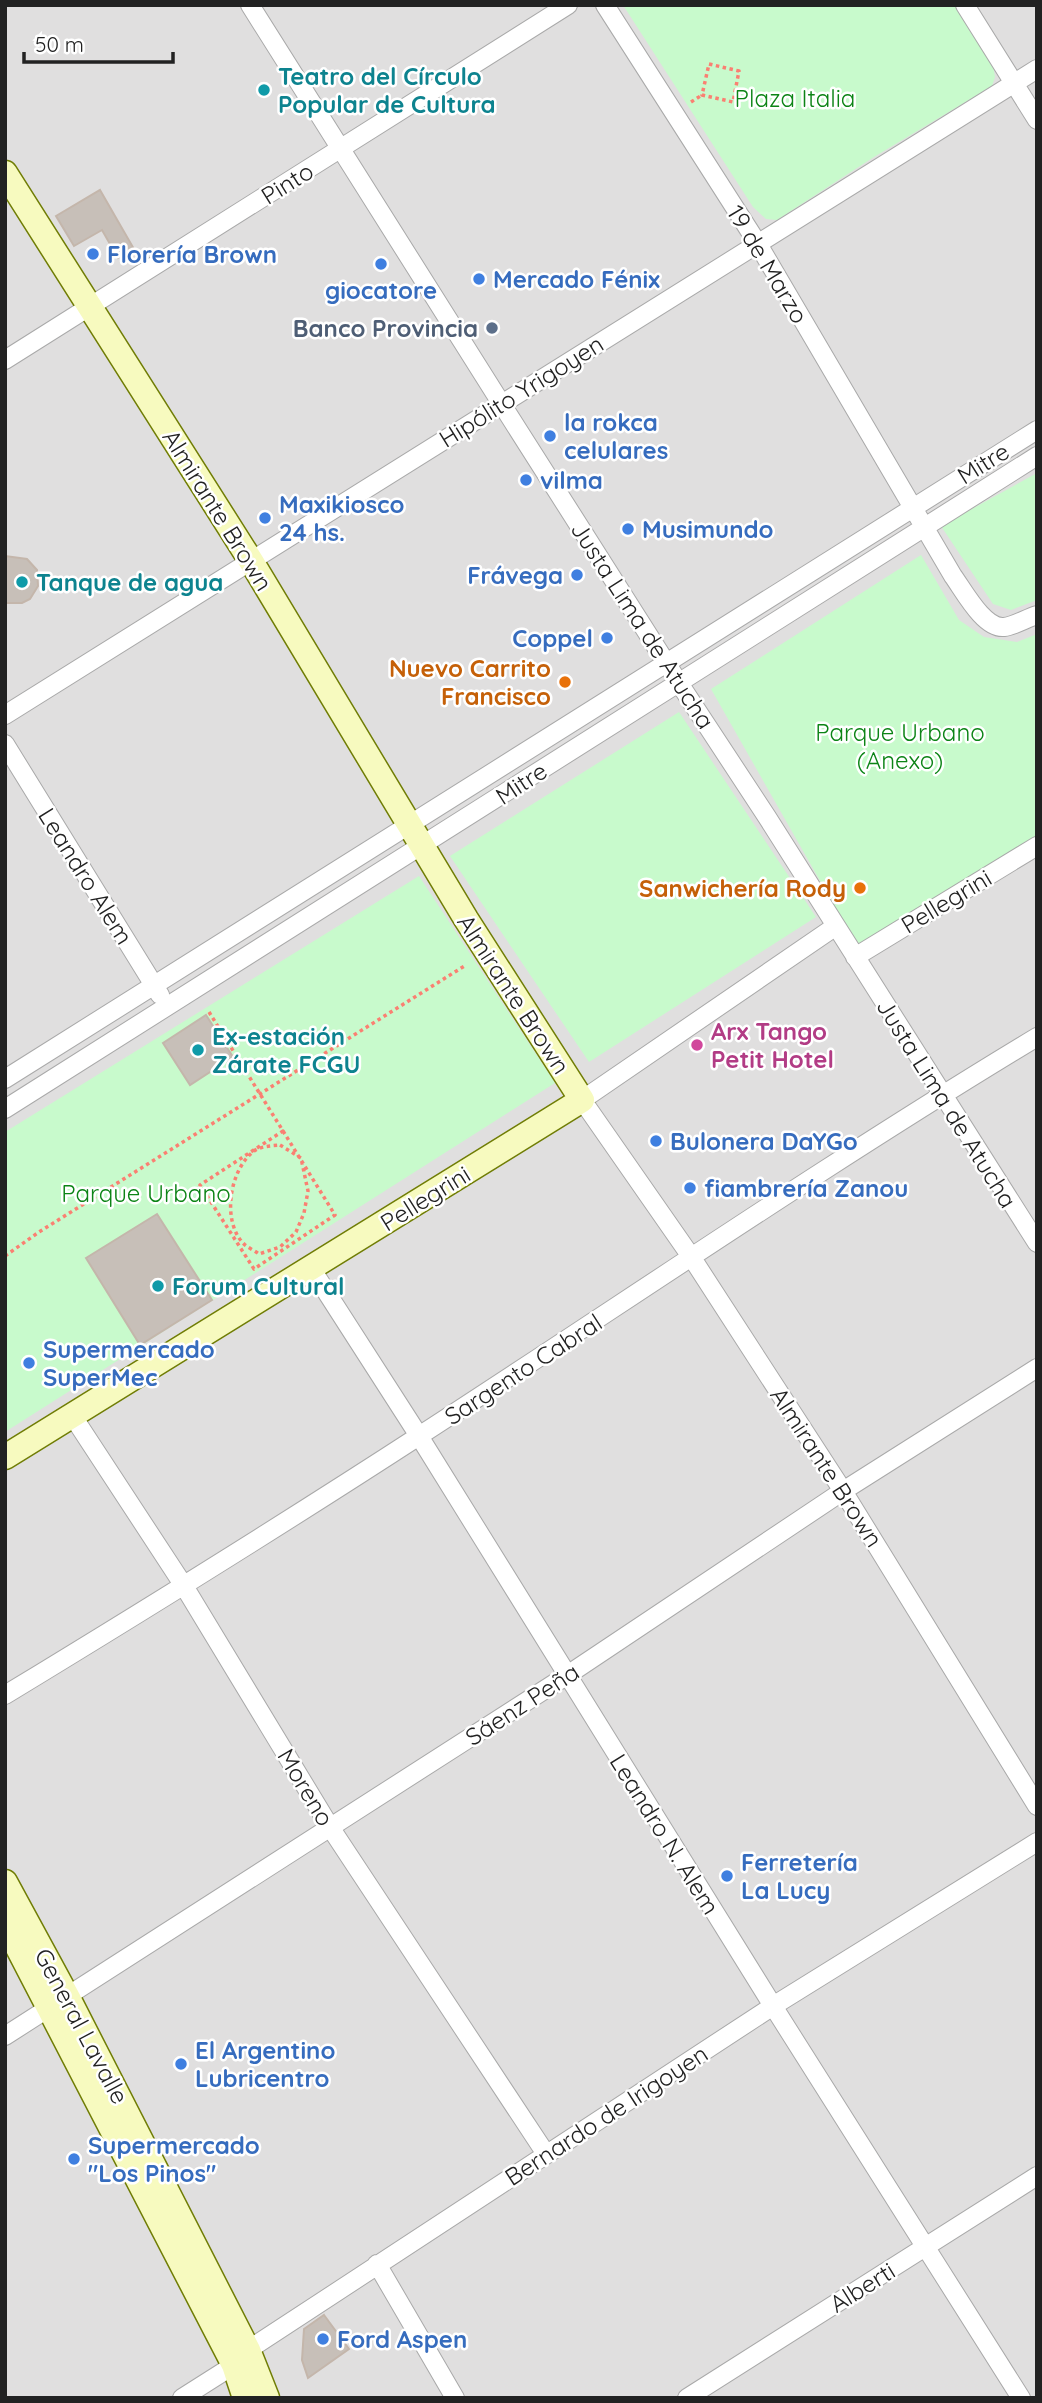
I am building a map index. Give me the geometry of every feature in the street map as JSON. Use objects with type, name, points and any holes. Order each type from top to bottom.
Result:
[{"type":"street","name":"Justa Lima de Atucha","points":[[250,5],[500,403],[1037,1243]]},
{"type":"street","name":"Pinto","points":[[5,360],[568,5]]},
{"type":"street","name":"19 de Marzo","points":[[605,5],[758,244],[953,576],[989,623],[1003,627],[1037,615]]},
{"type":"street","points":[[965,5],[1037,120]]},
{"type":"street","name":"Hipólito Yrigoyen","points":[[5,715],[1037,69]]},
{"type":"street","name":"Almirante Brown","points":[[5,173],[251,561],[507,984],[582,1100],[692,1258],[843,1491],[1037,1806]]},
{"type":"street","name":"Mitre","points":[[5,1108],[168,1007],[666,662],[1037,430]]},
{"type":"street","name":"Mitre","points":[[5,1079],[154,986],[679,683],[1037,456]]},
{"type":"street","name":"Leandro Alem","points":[[5,744],[168,1007]]},
{"type":"street","name":"Pellegrini","points":[[855,957],[1037,846]]},
{"type":"street","name":"Pellegrini","points":[[5,1457],[582,1100],[836,926]]},
{"type":"street","name":"Sargento Cabral","points":[[5,1695],[184,1586],[941,1095],[1037,1037]]},
{"type":"street","name":"Leandro N. Alem","points":[[311,1268],[1021,2398]]},
{"type":"street","name":"Sáenz Peña","points":[[5,2036],[566,1676],[843,1491],[1037,1368]]},
{"type":"street","name":"Moreno","points":[[72,1415],[184,1586],[330,1827],[546,2154]]},
{"type":"street","name":"Bernardo de Irigoyen","points":[[182,2398],[377,2264],[773,2006],[1037,1842]]},
{"type":"street","name":"General Lavalle","points":[[5,1882],[58,2003],[241,2357],[267,2398]]},
{"type":"street","name":"General Lavalle","points":[[5,1923],[58,2003]]},
{"type":"street","name":"Alberti","points":[[687,2398],[1037,2176]]},
{"type":"street","points":[[377,2264],[455,2398]]},
{"type":"street","name":"General Lavalle","points":[[241,2357],[245,2398]]},
{"type":"path","points":[[691,102],[702,94],[709,64],[739,71],[733,102],[702,94]]},
{"type":"path","points":[[5,1256],[39,1232],[466,965]]},
{"type":"path","points":[[209,1012],[335,1214],[254,1269],[200,1185],[283,1131]]},
{"type":"path","points":[[280,1145],[301,1158],[308,1191],[304,1213],[296,1232],[280,1247],[259,1254],[244,1244],[234,1227],[230,1208],[240,1167],[254,1150],[280,1145]]},
{"type":"shaded area","points":[[5,5],[1037,5],[1037,2398],[5,2398]]},
{"type":"green space","name":"Plaza Italia","points":[[623,5],[955,5],[993,65],[995,77],[992,86],[874,157],[777,220],[766,219],[753,207]]},
{"type":"green space","points":[[1037,473],[1037,600],[1011,610],[993,604],[941,526]]},
{"type":"green space","name":"Parque Urbano (Anexo)","points":[[921,555],[959,620],[984,637],[1017,642],[1037,634],[1037,839],[861,953],[711,689]]},
{"type":"green space","points":[[679,712],[816,917],[589,1062],[450,856]]},
{"type":"green space","name":"Parque Urbano","points":[[419,876],[555,1083],[5,1432],[5,1132]]},
{"type":"building","points":[[100,190],[134,249],[118,258],[102,230],[74,246],[56,216]]},
{"type":"building","name":"Tanque de agua","points":[[5,556],[27,559],[37,570],[38,586],[30,599],[22,603],[5,603]]},
{"type":"building","name":"Ex-estación Zárate FCGU","points":[[206,1015],[233,1057],[190,1085],[163,1043]]},
{"type":"building","name":"Forum Cultural","points":[[157,1214],[212,1300],[140,1345],[86,1258]]},
{"type":"building","name":"Ford Aspen","points":[[324,2315],[349,2349],[308,2378],[302,2360],[304,2329]]},
{"type":"place","name":"Teatro del Círculo Popular de Cultura","points":[[264,90]]},
{"type":"place","name":"Florería Brown","points":[[93,254]]},
{"type":"place","name":"giocatore","points":[[381,264]]},
{"type":"place","name":"Mercado Fénix","points":[[479,279]]},
{"type":"place","name":"Banco Provincia","points":[[492,328]]},
{"type":"place","name":"la rokca celulares","points":[[550,436]]},
{"type":"place","name":"vilma","points":[[526,480]]},
{"type":"place","name":"Maxikiosco 24 hs.","points":[[265,518]]},
{"type":"place","name":"Musimundo","points":[[628,529]]},
{"type":"place","name":"Frávega","points":[[577,575]]},
{"type":"place","name":"Tanque de agua","points":[[22,582]]},
{"type":"place","name":"Coppel","points":[[607,638]]},
{"type":"place","name":"Nuevo Carrito Francisco","points":[[565,682]]},
{"type":"place","name":"Sanwichería Rody","points":[[860,888]]},
{"type":"place","name":"Arx Tango Petit Hotel","points":[[697,1045]]},
{"type":"place","name":"Ex-estación Zárate FCGU","points":[[198,1050]]},
{"type":"place","name":"Bulonera DaYGo","points":[[656,1141]]},
{"type":"place","name":"fiambrería Zanou","points":[[690,1188]]},
{"type":"place","name":"Forum Cultural","points":[[158,1286]]},
{"type":"place","name":"Supermercado SuperMec","points":[[29,1363]]},
{"type":"place","name":"Ferretería La Lucy","points":[[727,1876]]},
{"type":"place","name":"El Argentino Lubricentro","points":[[181,2064]]},
{"type":"place","name":"Supermercado \"Los Pinos\"","points":[[74,2159]]},
{"type":"place","name":"Ford Aspen","points":[[323,2339]]}]
